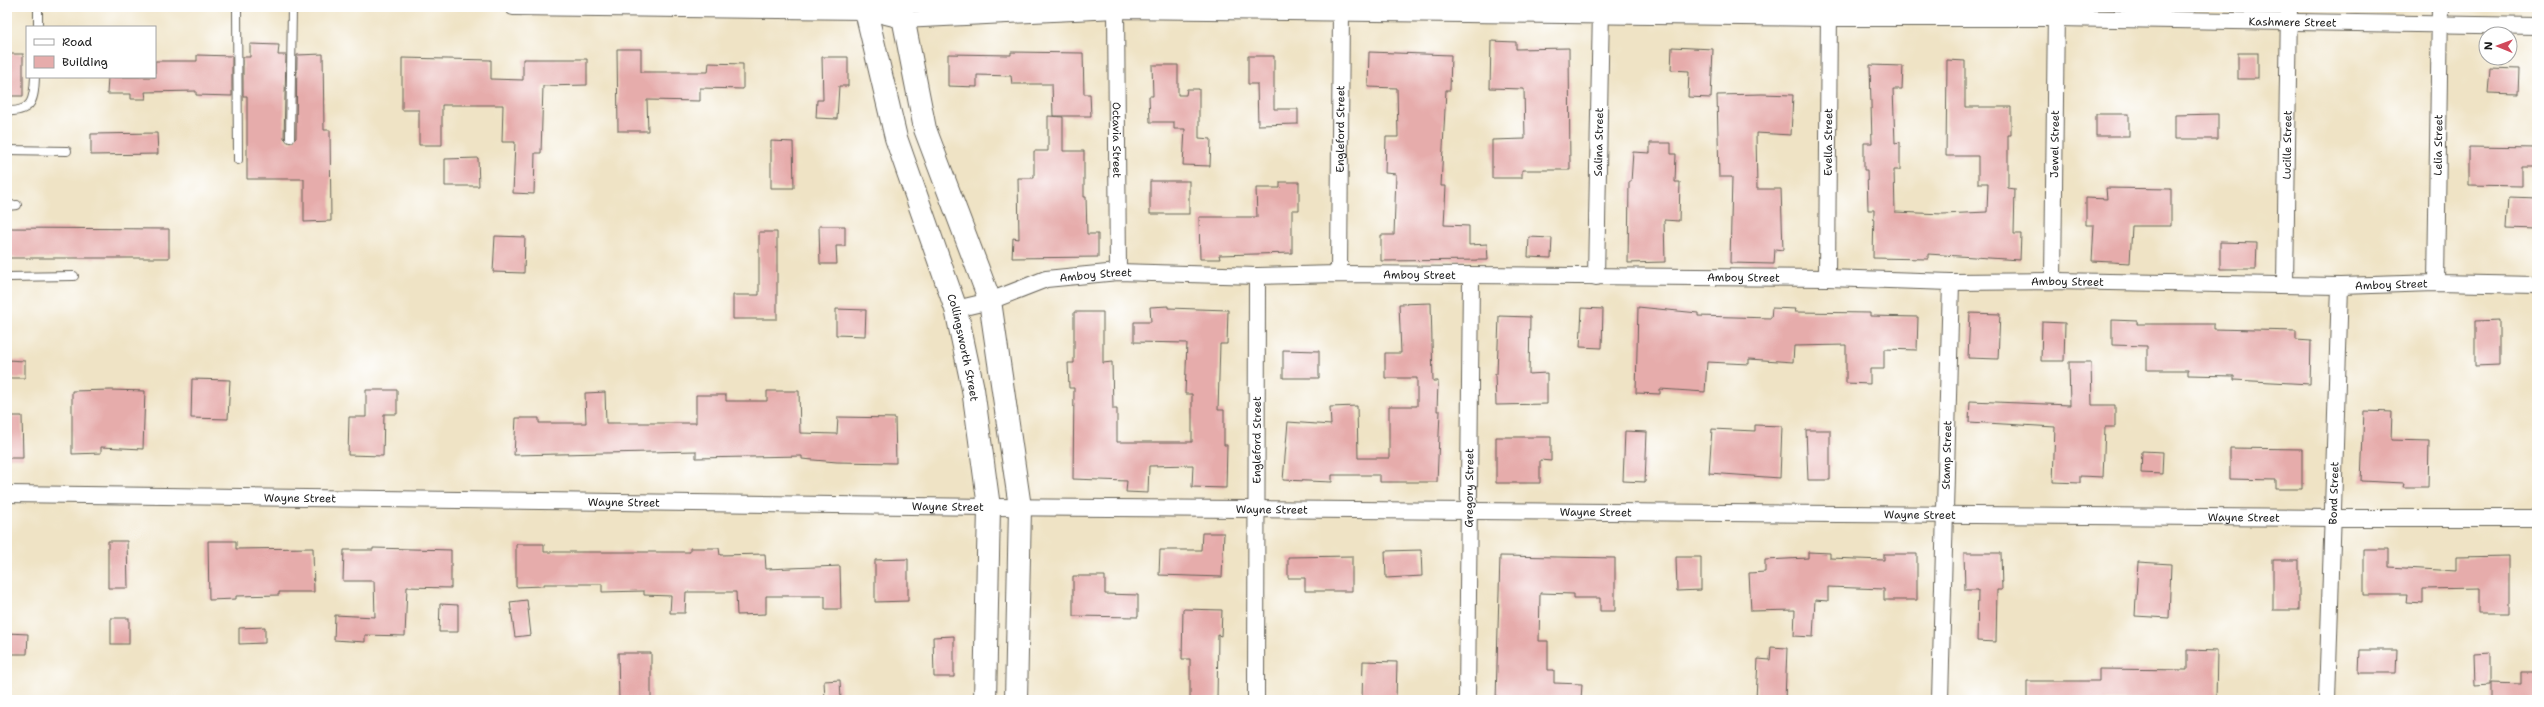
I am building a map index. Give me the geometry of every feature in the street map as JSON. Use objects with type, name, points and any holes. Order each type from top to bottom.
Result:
[{"type":"main road","name":"Collingsworth Street","points":[[865,9],[896,138],[956,309],[973,389],[990,507],[985,700]]},
{"type":"main road","points":[[902,13],[925,129],[990,301],[1020,507],[1016,700]]},
{"type":"street","name":"Kashmere Street","points":[[513,7],[865,9],[902,13],[1116,9],[1829,13],[2056,12],[2289,23],[2537,26]]},
{"type":"street","name":"Lucille Street","points":[[2285,283],[2289,7]]},
{"type":"street","name":"Lelia Street","points":[[2436,282],[2440,7]]},
{"type":"street","name":"Octavia Street","points":[[1116,9],[1118,272]]},
{"type":"street","name":"Engleford Street","points":[[1339,274],[1341,10]]},
{"type":"street","name":"Salina Street","points":[[1596,276],[1601,11]]},
{"type":"street","name":"Jewel Street","points":[[2053,281],[2056,12]]},
{"type":"street","name":"Evella Street","points":[[1827,278],[1829,13]]},
{"type":"street","name":"Amboy Street","points":[[956,309],[990,301],[1046,279],[1118,272],[1257,276],[1339,274],[1471,277],[1596,276],[1827,278],[1951,282],[2053,281],[2285,283],[2340,286],[2436,282],[2537,285]]},
{"type":"street","name":"Engleford Street","points":[[1256,700],[1255,508],[1257,276]]},
{"type":"street","name":"Gregory Street","points":[[1467,700],[1471,277]]},
{"type":"street","name":"Stamp Street","points":[[1940,700],[1951,282]]},
{"type":"street","name":"Bond Street","points":[[2327,700],[2340,286]]},
{"type":"street","name":"Wayne Street","points":[[7,494],[990,507],[1945,513],[2333,518],[2537,518]]},
{"type":"lane","points":[[38,7],[38,26]]},
{"type":"lane","points":[[237,7],[238,160]]},
{"type":"lane","points":[[290,138],[292,7]]},
{"type":"lane","points":[[7,111],[16,111],[30,105],[33,100],[35,78]]},
{"type":"lane","points":[[7,150],[67,151]]},
{"type":"lane","points":[[7,206],[17,205]]},
{"type":"lane","points":[[7,277],[74,276]]},
{"type":"building","points":[[1491,41],[1516,42],[1516,49],[1569,48],[1570,170],[1522,170],[1522,178],[1492,178],[1492,140],[1525,139],[1524,89],[1490,88]]},
{"type":"building","points":[[250,44],[279,45],[278,55],[286,55],[284,138],[290,143],[296,138],[297,55],[323,54],[324,130],[330,130],[331,221],[304,222],[304,179],[247,179],[247,96],[243,96],[243,57],[250,57]]},
{"type":"building","points":[[1672,47],[1713,49],[1711,98],[1688,97],[1689,71],[1671,70]]},
{"type":"building","points":[[617,49],[641,49],[641,72],[708,72],[709,63],[743,64],[743,89],[700,88],[700,101],[647,100],[648,131],[618,131]]},
{"type":"building","points":[[1011,52],[1083,53],[1084,94],[1090,94],[1091,116],[1053,116],[1052,84],[1012,84],[1011,76],[977,75],[977,87],[948,86],[948,54],[1011,55]]},
{"type":"building","points":[[1369,52],[1451,55],[1450,90],[1446,90],[1441,186],[1446,186],[1444,225],[1469,226],[1469,245],[1487,244],[1488,260],[1381,261],[1381,235],[1394,235],[1396,174],[1385,173],[1386,137],[1398,137],[1397,88],[1368,87]]},
{"type":"building","points":[[2238,53],[2258,53],[2258,79],[2238,79]]},
{"type":"building","points":[[7,54],[23,54],[23,96],[7,96]]},
{"type":"building","points":[[197,55],[232,56],[232,96],[196,95],[196,91],[145,92],[146,99],[131,99],[131,94],[107,94],[108,78],[156,78],[156,61],[197,61]]},
{"type":"building","points":[[1248,56],[1274,56],[1274,109],[1298,109],[1298,124],[1258,125],[1257,84],[1248,84]]},
{"type":"building","points":[[822,57],[848,57],[848,86],[839,86],[837,119],[816,118],[817,100],[823,100]]},
{"type":"building","points":[[402,58],[491,60],[491,79],[523,80],[523,59],[587,59],[587,85],[543,86],[541,153],[535,153],[534,194],[513,193],[515,142],[502,142],[503,105],[442,105],[442,145],[419,145],[419,110],[402,110]]},
{"type":"building","points":[[1947,60],[1965,61],[1965,107],[2011,107],[2011,135],[2008,135],[2008,188],[2015,189],[2014,234],[2021,234],[2020,260],[1928,254],[1928,259],[1873,258],[1874,210],[1868,210],[1867,170],[1864,170],[1864,143],[1872,143],[1870,65],[1903,66],[1902,89],[1893,89],[1895,143],[1900,142],[1900,170],[1894,170],[1895,212],[1943,214],[1987,212],[1988,183],[1978,183],[1978,156],[1946,156]]},
{"type":"building","points":[[1152,65],[1178,65],[1178,95],[1186,95],[1187,89],[1199,89],[1199,138],[1211,139],[1210,166],[1183,165],[1185,129],[1174,129],[1174,122],[1150,122],[1149,96],[1153,96]]},
{"type":"building","points":[[2490,68],[2519,69],[2518,94],[2488,93]]},
{"type":"building","points":[[1717,95],[1793,95],[1791,135],[1756,133],[1757,189],[1781,189],[1783,250],[1775,249],[1774,264],[1730,263],[1732,177],[1719,177]]},
{"type":"building","points":[[2096,114],[2129,114],[2129,136],[2096,136]]},
{"type":"building","points":[[2218,114],[2218,139],[2175,139],[2175,115]]},
{"type":"building","points":[[1048,116],[1063,117],[1063,151],[1084,151],[1084,197],[1086,197],[1087,234],[1098,234],[1098,257],[1012,258],[1013,238],[1019,239],[1018,178],[1034,178],[1034,151],[1048,151]]},
{"type":"building","points":[[157,133],[158,154],[91,155],[91,134]]},
{"type":"building","points":[[771,141],[793,142],[794,188],[771,188]]},
{"type":"building","points":[[1650,143],[1671,143],[1671,154],[1676,154],[1675,182],[1680,182],[1679,221],[1664,220],[1665,262],[1628,263],[1629,182],[1631,182],[1633,152],[1650,153]]},
{"type":"building","points":[[2469,147],[2537,148],[2537,167],[2522,167],[2522,186],[2469,185]]},
{"type":"building","points":[[478,158],[479,186],[445,186],[445,159]]},
{"type":"building","points":[[1150,181],[1189,181],[1189,214],[1150,214]]},
{"type":"building","points":[[1280,182],[1299,182],[1299,210],[1292,210],[1292,253],[1219,255],[1220,259],[1200,259],[1199,217],[1257,217],[1256,188],[1280,188]]},
{"type":"building","points":[[2106,188],[2171,189],[2171,226],[2132,226],[2130,263],[2092,261],[2094,225],[2086,225],[2086,198],[2107,199]]},
{"type":"building","points":[[2509,197],[2537,198],[2537,229],[2507,228]]},
{"type":"building","points":[[819,226],[845,226],[845,246],[836,246],[837,264],[820,264]]},
{"type":"building","points":[[7,228],[169,229],[169,258],[7,258]]},
{"type":"building","points":[[759,232],[777,232],[777,319],[733,319],[733,295],[759,295]]},
{"type":"building","points":[[495,236],[525,237],[524,273],[493,272]]},
{"type":"building","points":[[1529,237],[1552,238],[1551,258],[1528,257]]},
{"type":"building","points":[[2220,242],[2257,243],[2256,269],[2220,269]]},
{"type":"building","points":[[1431,303],[1433,381],[1438,381],[1437,411],[1440,411],[1437,482],[1380,482],[1380,475],[1332,475],[1332,482],[1283,480],[1288,422],[1331,425],[1330,407],[1357,406],[1358,458],[1389,458],[1389,406],[1417,406],[1417,378],[1385,378],[1385,353],[1401,353],[1399,304]]},
{"type":"building","points":[[1168,306],[1168,308],[1228,310],[1227,344],[1220,344],[1218,410],[1224,410],[1224,445],[1227,445],[1226,488],[1192,487],[1193,465],[1149,466],[1148,493],[1126,492],[1127,481],[1073,479],[1074,388],[1069,388],[1068,363],[1074,363],[1074,312],[1103,312],[1103,363],[1112,362],[1113,409],[1117,409],[1117,442],[1192,442],[1192,394],[1185,394],[1187,343],[1134,342],[1134,322],[1151,322],[1150,307]]},
{"type":"building","points":[[1638,307],[1698,313],[1698,316],[1771,318],[1772,308],[1796,309],[1795,312],[1870,313],[1870,316],[1918,317],[1917,350],[1884,349],[1884,369],[1870,369],[1870,384],[1846,383],[1846,345],[1794,346],[1793,362],[1749,359],[1749,364],[1707,362],[1705,392],[1660,389],[1660,394],[1636,393]]},
{"type":"building","points":[[1582,308],[1603,309],[1602,348],[1580,347]]},
{"type":"building","points":[[836,309],[866,310],[865,336],[836,335]]},
{"type":"building","points":[[1970,313],[2000,314],[1998,359],[1968,358]]},
{"type":"building","points":[[1499,316],[1530,317],[1529,374],[1547,373],[1547,404],[1496,405],[1495,374],[1497,374]]},
{"type":"building","points":[[2112,320],[2137,321],[2137,324],[2214,324],[2214,329],[2296,331],[2296,340],[2311,341],[2310,384],[2234,380],[2234,376],[2188,375],[2188,370],[2147,370],[2147,346],[2112,345]]},
{"type":"building","points":[[2499,320],[2499,365],[2475,366],[2475,321]]},
{"type":"building","points":[[2042,322],[2065,323],[2064,361],[2041,361]]},
{"type":"building","points":[[1283,350],[1319,351],[1319,378],[1283,378]]},
{"type":"building","points":[[7,360],[25,361],[25,378],[7,378]]},
{"type":"building","points":[[2069,362],[2091,362],[2092,405],[2115,405],[2115,427],[2105,427],[2103,477],[2080,476],[2080,483],[2053,482],[2055,427],[1969,422],[1970,401],[2070,405]]},
{"type":"building","points":[[192,379],[230,380],[228,419],[191,418]]},
{"type":"building","points":[[366,390],[397,390],[397,414],[384,414],[383,456],[348,455],[349,417],[366,417]]},
{"type":"building","points":[[72,391],[145,391],[143,449],[101,447],[101,453],[72,454]]},
{"type":"building","points":[[767,391],[799,391],[800,433],[837,434],[838,417],[895,418],[896,463],[837,462],[802,459],[802,456],[696,458],[696,451],[514,455],[516,418],[539,418],[539,423],[586,423],[585,393],[605,392],[606,423],[696,423],[696,395],[726,395],[726,401],[767,401]]},
{"type":"building","points":[[2364,411],[2392,412],[2391,440],[2429,441],[2428,487],[2403,487],[2404,483],[2361,481]]},
{"type":"building","points":[[7,416],[22,416],[23,458],[7,458]]},
{"type":"building","points":[[1755,425],[1782,426],[1780,478],[1709,473],[1712,429],[1755,431]]},
{"type":"building","points":[[1806,430],[1830,430],[1830,480],[1808,480]]},
{"type":"building","points":[[1625,431],[1647,432],[1645,482],[1623,481]]},
{"type":"building","points":[[1496,437],[1551,437],[1551,461],[1540,460],[1540,483],[1496,483]]},
{"type":"building","points":[[2230,448],[2302,449],[2302,489],[2276,489],[2276,480],[2230,479]]},
{"type":"building","points":[[2142,451],[2163,452],[2162,474],[2141,473]]},
{"type":"building","points":[[1202,533],[1224,533],[1222,577],[1159,575],[1160,550],[1201,550]]},
{"type":"building","points":[[108,541],[127,541],[128,588],[108,588]]},
{"type":"building","points":[[208,541],[236,541],[236,549],[313,548],[314,592],[279,592],[279,595],[236,596],[236,599],[209,600]]},
{"type":"building","points":[[516,544],[544,544],[544,552],[690,552],[690,548],[719,548],[720,555],[765,554],[766,569],[840,566],[841,609],[825,609],[825,596],[766,596],[766,614],[737,615],[736,592],[686,592],[685,613],[670,613],[671,596],[644,595],[644,591],[602,592],[602,584],[544,584],[544,586],[516,587]]},
{"type":"building","points":[[373,548],[451,550],[451,588],[407,587],[405,636],[365,635],[365,642],[334,640],[335,615],[375,617],[374,581],[343,581],[344,550],[373,550]]},
{"type":"building","points":[[2364,549],[2388,549],[2388,567],[2456,571],[2456,557],[2509,556],[2509,613],[2479,613],[2479,588],[2423,589],[2423,603],[2406,602],[2407,595],[2364,595]]},
{"type":"building","points":[[1421,550],[1422,576],[1386,578],[1385,551]]},
{"type":"building","points":[[1808,552],[1830,553],[1830,558],[1884,560],[1884,554],[1917,554],[1917,600],[1884,600],[1884,589],[1828,587],[1828,601],[1815,600],[1813,637],[1794,636],[1795,610],[1751,611],[1749,573],[1765,572],[1765,560],[1808,558]]},
{"type":"building","points":[[1964,553],[2001,553],[2002,590],[1997,590],[1996,642],[1977,641],[1978,590],[1965,590]]},
{"type":"building","points":[[1352,556],[1352,591],[1305,591],[1305,578],[1288,578],[1288,557]]},
{"type":"building","points":[[1500,556],[1615,558],[1615,611],[1600,611],[1600,598],[1574,598],[1574,594],[1540,593],[1539,641],[1548,641],[1548,670],[1554,670],[1554,683],[1582,684],[1581,700],[1496,700]]},
{"type":"building","points":[[1676,557],[1701,557],[1701,590],[1677,591]]},
{"type":"building","points":[[908,559],[908,601],[875,602],[875,560]]},
{"type":"building","points":[[2273,560],[2299,560],[2299,610],[2273,610]]},
{"type":"building","points":[[2138,562],[2171,564],[2169,618],[2135,616]]},
{"type":"building","points":[[1073,576],[1105,576],[1105,594],[1138,595],[1138,617],[1073,616]]},
{"type":"building","points":[[527,600],[531,635],[515,637],[510,602]]},
{"type":"building","points":[[440,604],[458,605],[458,632],[439,632]]},
{"type":"building","points":[[1183,609],[1222,610],[1221,636],[1218,635],[1217,700],[1190,700],[1190,659],[1182,659]]},
{"type":"building","points":[[111,618],[129,618],[129,644],[111,644]]},
{"type":"building","points":[[265,627],[265,643],[239,644],[239,628]]},
{"type":"building","points":[[7,633],[28,634],[27,654],[7,654]]},
{"type":"building","points":[[954,636],[954,677],[934,677],[933,637]]},
{"type":"building","points":[[1771,647],[1787,648],[1785,700],[1756,699],[1758,659],[1770,660]]},
{"type":"building","points":[[2187,650],[2217,651],[2216,700],[2027,700],[2027,681],[2099,681],[2099,669],[2187,670]]},
{"type":"building","points":[[2360,650],[2397,650],[2396,673],[2359,673]]},
{"type":"building","points":[[2490,652],[2490,685],[2475,686],[2474,653]]},
{"type":"building","points":[[618,653],[651,653],[651,700],[619,700]]},
{"type":"building","points":[[1363,661],[1397,662],[1396,700],[1362,700]]},
{"type":"building","points":[[2521,672],[2537,672],[2537,700],[2491,700],[2491,683],[2521,684]]},
{"type":"building","points":[[840,680],[841,700],[825,700],[824,681]]}]
